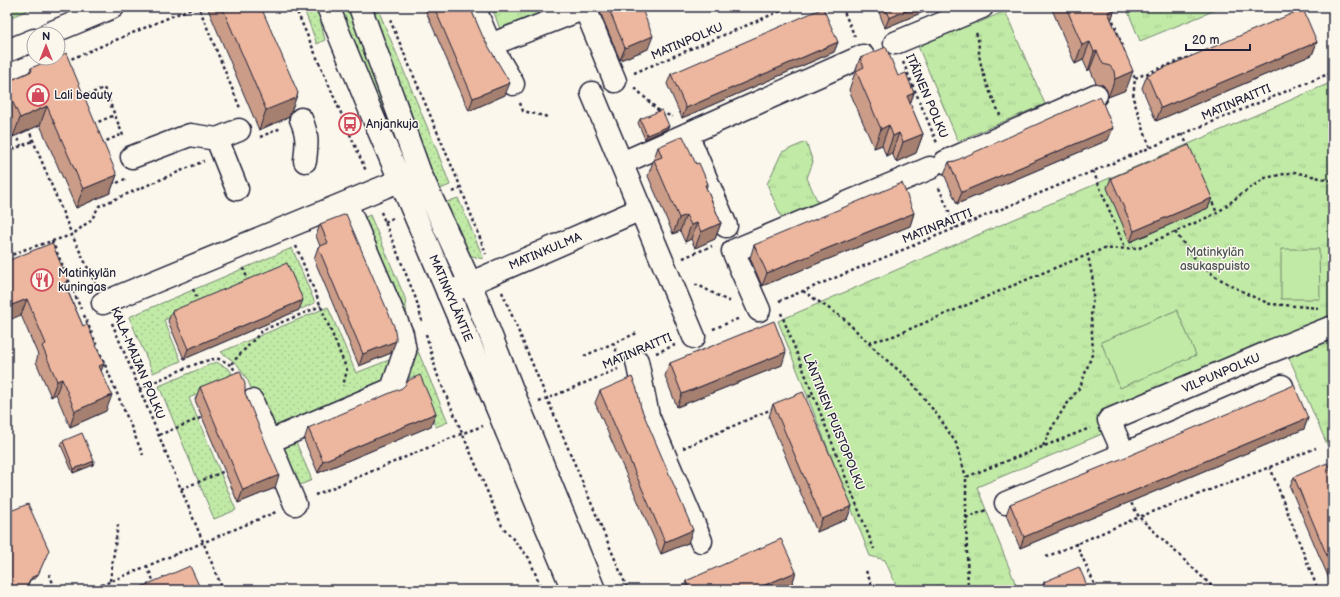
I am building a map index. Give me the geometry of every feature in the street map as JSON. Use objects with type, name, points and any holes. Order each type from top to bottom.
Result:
[{"type":"main road","points":[[66,27],[113,7]]},
{"type":"main road","name":"MATINKYLÄNTIE","points":[[328,7],[410,177],[470,283],[506,401],[574,590]]},
{"type":"main road","name":"MATINKYLÄNTIE","points":[[360,7],[410,177],[448,292],[506,401]]},
{"type":"main road","points":[[474,7],[490,45],[513,84]]},
{"type":"main road","points":[[490,45],[585,7],[620,79]]},
{"type":"main road","points":[[895,43],[975,10]]},
{"type":"main road","points":[[7,51],[26,43]]},
{"type":"main road","points":[[622,163],[863,56]]},
{"type":"main road","points":[[592,93],[694,337]]},
{"type":"main road","points":[[768,306],[733,251],[938,165],[1096,95]]},
{"type":"main road","points":[[301,119],[306,131],[307,145],[305,160]]},
{"type":"main road","points":[[132,157],[190,135],[217,139],[240,121]]},
{"type":"main road","points":[[687,134],[726,226]]},
{"type":"main road","points":[[217,139],[237,189]]},
{"type":"main road","points":[[103,303],[410,177]]},
{"type":"main road","points":[[268,442],[392,389],[405,351],[402,334],[346,203]]},
{"type":"main road","name":"MATINKULMA","points":[[448,292],[641,209]]},
{"type":"main road","name":"VILPUNPOLKU","points":[[1124,454],[1109,420],[1269,352],[1330,328],[1329,318]]},
{"type":"main road","points":[[637,361],[648,416],[701,541]]},
{"type":"main road","points":[[1006,503],[1282,386]]},
{"type":"main road","points":[[252,401],[295,504]]},
{"type":"main road","name":"MATINKYLÄNTIE","points":[[516,428],[594,590]]},
{"type":"path","points":[[66,62],[194,7]]},
{"type":"path","points":[[206,7],[199,8],[240,121]]},
{"type":"path","points":[[299,7],[295,8],[366,170],[373,192],[416,298],[437,374],[502,526],[529,558],[542,590]]},
{"type":"path","name":"MATINPOLKU","points":[[620,79],[790,7]]},
{"type":"path","points":[[842,7],[863,56]]},
{"type":"path","points":[[1295,16],[1317,7]]},
{"type":"path","points":[[975,10],[979,58],[985,83],[1008,134]]},
{"type":"path","points":[[387,14],[461,188],[494,273],[628,590]]},
{"type":"path","points":[[1111,14],[1127,57]]},
{"type":"path","name":"ITÄINEN POLKU","points":[[895,43],[938,165],[956,228]]},
{"type":"path","points":[[1135,78],[1193,56]]},
{"type":"path","points":[[1129,64],[1135,78],[1133,98],[1150,148]]},
{"type":"path","name":"MATINRAITTI","points":[[547,398],[1333,72]]},
{"type":"path","points":[[8,79],[10,84],[17,81]]},
{"type":"path","points":[[620,79],[662,114],[672,116],[687,134]]},
{"type":"path","points":[[513,84],[523,111],[548,117]]},
{"type":"path","points":[[80,98],[104,88],[139,173],[115,184],[112,177]]},
{"type":"path","points":[[91,125],[115,115]]},
{"type":"path","points":[[346,126],[350,124]]},
{"type":"path","name":"KALA-MAIJAN POLKU","points":[[27,127],[72,235],[103,303],[223,590]]},
{"type":"path","points":[[14,129],[21,146]]},
{"type":"path","points":[[98,144],[123,134]]},
{"type":"path","points":[[1182,134],[1191,153]]},
{"type":"path","points":[[7,152],[33,141]]},
{"type":"path","points":[[1093,171],[1125,248]]},
{"type":"path","points":[[869,342],[891,337],[1103,249],[1139,248],[1217,213],[1265,178],[1294,172],[1333,181]]},
{"type":"path","points":[[1208,193],[1217,213]]},
{"type":"path","points":[[288,227],[347,370],[335,413]]},
{"type":"path","points":[[1175,232],[1200,265],[1218,278],[1249,295],[1270,304],[1329,318]]},
{"type":"path","points":[[7,257],[26,249],[72,235]]},
{"type":"path","points":[[52,241],[143,455]]},
{"type":"path","points":[[681,259],[723,241],[733,251]]},
{"type":"path","points":[[1043,446],[1050,430],[1080,387],[1093,352],[1091,316],[1093,298],[1088,255]]},
{"type":"path","points":[[692,285],[698,285],[726,300],[768,306]]},
{"type":"path","points":[[803,292],[843,318],[883,357],[910,380],[941,420],[956,443],[966,477]]},
{"type":"path","points":[[231,364],[263,330],[321,306]]},
{"type":"path","name":"LÄNTINEN PUISTOPOLKU","points":[[768,306],[813,395],[874,549]]},
{"type":"path","points":[[584,356],[637,333]]},
{"type":"path","points":[[613,344],[616,349]]},
{"type":"path","points":[[139,389],[200,363],[217,359],[231,364],[242,379],[252,401]]},
{"type":"path","points":[[800,399],[813,395]]},
{"type":"path","points":[[665,456],[781,405]]},
{"type":"path","points":[[158,435],[203,417]]},
{"type":"path","points":[[463,433],[487,425]]},
{"type":"path","points":[[1046,556],[1139,516],[1270,467],[1316,448]]},
{"type":"path","points":[[1270,467],[1318,590]]},
{"type":"path","points":[[180,489],[225,471]]},
{"type":"path","points":[[1127,497],[1139,516],[1216,590]]},
{"type":"path","points":[[110,582],[118,524]]},
{"type":"path","points":[[1076,543],[1097,590]]},
{"type":"path","points":[[147,566],[157,590]]},
{"type":"path","points":[[866,571],[874,590]]},
{"type":"path","points":[[49,574],[56,590]]},
{"type":"green space","points":[[35,7],[7,19],[7,8]]},
{"type":"green space","points":[[317,7],[325,40],[317,44],[305,12]]},
{"type":"green space","points":[[336,7],[352,7],[399,144],[398,146],[396,146]]},
{"type":"green space","points":[[367,7],[377,7],[450,185],[435,191],[419,148],[411,112]]},
{"type":"green space","points":[[492,7],[574,7],[512,30],[500,29]]},
{"type":"green space","points":[[1126,7],[1223,7],[1140,41]]},
{"type":"green space","points":[[1005,11],[1045,104],[958,141],[915,39],[961,20],[978,23]]},
{"type":"green space","name":"Matinkylän asukaspuisto","points":[[1330,83],[1333,86],[1333,458],[1288,355],[977,487],[1018,590],[898,590],[885,560],[870,556],[778,321]]},
{"type":"green space","points":[[806,142],[813,162],[807,178],[819,205],[782,219],[767,184],[782,152]]},
{"type":"green space","points":[[458,198],[483,259],[472,256],[464,251],[441,204]]},
{"type":"green space","points":[[370,215],[405,298],[410,345],[356,221]]},
{"type":"green space","points":[[292,248],[315,303],[301,309],[284,269],[164,320],[181,361],[153,373],[129,317]]},
{"type":"green space","points":[[1281,249],[1319,249],[1320,299],[1281,299]]},
{"type":"green space","points":[[328,307],[356,373],[417,349],[448,422],[436,427],[414,376],[290,428],[312,480],[293,488],[248,381],[237,364],[221,352]]},
{"type":"green space","points":[[1177,310],[1196,355],[1120,388],[1101,342]]},
{"type":"green space","points":[[216,362],[229,369],[235,378],[189,398],[236,510],[214,519],[159,386]]},
{"type":"building","points":[[222,7],[261,7],[298,93],[296,98],[266,110]]},
{"type":"building","points":[[434,7],[470,7],[483,37],[510,83],[473,98]]},
{"type":"building","points":[[608,7],[641,7],[653,36],[625,48]]},
{"type":"building","points":[[885,7],[915,7],[889,18]]},
{"type":"building","points":[[1066,7],[1115,7],[1115,9],[1108,12],[1133,71],[1115,79],[1114,71],[1110,66],[1103,64],[1097,51],[1094,52],[1090,42],[1082,45]]},
{"type":"building","points":[[823,8],[838,42],[686,108],[671,74]]},
{"type":"building","points":[[1303,9],[1317,42],[1161,108],[1147,75]]},
{"type":"building","points":[[886,47],[898,76],[906,73],[914,93],[907,96],[923,134],[903,142],[899,133],[893,136],[889,125],[881,129],[856,71],[864,67],[860,58]]},
{"type":"building","points":[[66,53],[117,175],[83,189],[47,106],[20,118],[7,89],[7,82],[32,71],[31,68],[36,66],[66,66]]},
{"type":"building","points":[[1100,96],[1113,128],[962,192],[949,162],[955,161]]},
{"type":"building","points":[[662,110],[669,126],[647,135],[640,119]]},
{"type":"building","points":[[683,136],[696,164],[699,163],[708,184],[705,185],[721,223],[701,232],[697,223],[691,225],[686,215],[679,218],[654,160],[662,157],[658,147]]},
{"type":"building","points":[[1189,145],[1212,198],[1134,231],[1111,178]]},
{"type":"building","points":[[902,183],[914,213],[767,273],[754,245]]},
{"type":"building","points":[[346,214],[394,326],[396,338],[396,341],[363,354],[318,247],[328,243],[320,224]]},
{"type":"building","points":[[52,243],[68,281],[64,283],[83,326],[87,324],[104,364],[99,366],[112,395],[75,411],[62,379],[57,381],[42,346],[46,344],[27,299],[7,307],[7,261]]},
{"type":"building","points":[[287,263],[303,300],[188,349],[172,311]]},
{"type":"building","points":[[774,321],[786,352],[682,394],[670,363]]},
{"type":"building","points":[[240,371],[245,384],[245,393],[279,475],[243,490],[200,387]]},
{"type":"building","points":[[420,375],[436,413],[323,461],[308,428],[402,388],[409,380]]},
{"type":"building","points":[[632,377],[637,389],[641,408],[693,530],[665,542],[600,391]]},
{"type":"building","points":[[1294,385],[1308,418],[1024,537],[1010,504],[1133,454]]},
{"type":"building","points":[[803,392],[852,506],[822,519],[773,404]]},
{"type":"building","points":[[82,433],[94,461],[74,469],[63,441]]},
{"type":"building","points":[[1327,463],[1333,478],[1333,570],[1294,477]]},
{"type":"building","points":[[28,504],[49,550],[38,575],[32,577],[26,588],[23,590],[7,590],[8,512]]},
{"type":"building","points":[[781,539],[796,572],[753,590],[690,590],[686,581]]},
{"type":"building","points":[[190,566],[201,590],[134,590]]},
{"type":"building","points":[[1079,567],[1089,590],[1047,590],[1044,582]]},
{"type":"place","name":"Lali beauty","points":[[38,95]]},
{"type":"place","name":"Anjankuja","points":[[350,124]]},
{"type":"place","name":"Matinkylän kuningas","points":[[42,280]]}]
